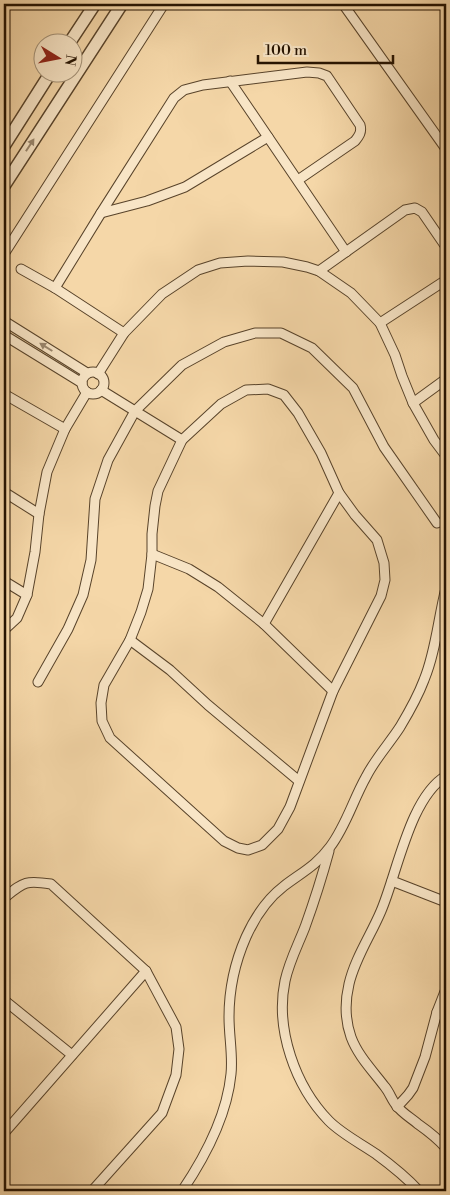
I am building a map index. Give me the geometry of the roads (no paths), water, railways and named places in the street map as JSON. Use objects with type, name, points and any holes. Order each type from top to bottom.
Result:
[{"type":"street","points":[[77,32],[95,4]]},
{"type":"street","points":[[4,186],[122,4]]},
{"type":"street","points":[[4,254],[164,4]]},
{"type":"street","points":[[342,4],[446,149]]},
{"type":"street","points":[[55,288],[174,98],[184,90],[202,85],[307,72],[320,73],[327,76],[360,125],[361,130],[355,141],[298,180]]},
{"type":"street","points":[[230,81],[346,252]]},
{"type":"street","points":[[4,146],[45,82]]},
{"type":"street","points":[[101,213],[148,201],[185,187],[268,137]]},
{"type":"street","points":[[319,272],[405,210],[415,208],[422,212],[446,247]]},
{"type":"street","points":[[98,374],[124,333],[162,294],[198,270],[220,263],[248,261],[283,262],[307,267],[319,272],[352,293],[380,323],[395,355],[413,403],[434,440],[446,456]]},
{"type":"street","points":[[21,269],[55,288],[124,333]]},
{"type":"street","points":[[380,323],[446,280]]},
{"type":"street","points":[[4,321],[87,373],[95,372],[98,374],[103,379],[103,387],[94,394],[87,392],[82,387],[82,379],[87,373]]},
{"type":"street","points":[[38,682],[68,630],[83,595],[91,560],[95,499],[108,460],[135,411],[182,365],[224,342],[255,333],[281,333],[312,348],[353,388],[384,447],[436,523]]},
{"type":"street","points":[[4,335],[82,383]]},
{"type":"street","points":[[413,403],[446,379]]},
{"type":"street","points":[[101,390],[182,440]]},
{"type":"street","points":[[246,390],[268,390],[284,395],[298,413],[321,453],[339,493],[377,540],[384,563],[384,580],[381,596],[333,691],[290,807],[278,829],[262,846],[248,850],[238,848],[224,841],[110,738],[102,722],[101,703],[104,685],[130,640],[148,589],[158,491],[182,440],[221,404],[246,390]]},
{"type":"street","points":[[4,630],[17,618],[27,595],[47,472],[65,429],[87,392]]},
{"type":"street","points":[[4,394],[65,429]]},
{"type":"street","points":[[4,492],[39,514]]},
{"type":"street","points":[[264,624],[339,493]]},
{"type":"street","points":[[152,554],[189,569],[218,587],[264,624],[333,691]]},
{"type":"street","points":[[4,581],[27,595]]},
{"type":"street","points":[[182,1191],[214,1135],[225,1106],[232,1061],[229,1018],[230,990],[241,949],[255,918],[267,902],[284,886],[314,865],[331,846],[345,823],[356,795],[370,768],[401,725],[425,679],[434,648],[446,588]]},
{"type":"street","points":[[130,640],[170,670],[208,705],[299,781]]},
{"type":"street","points":[[446,776],[432,788],[423,801],[404,844],[378,917],[353,971],[347,991],[346,1008],[348,1025],[360,1055],[386,1088],[397,1107],[439,1140],[446,1148]]},
{"type":"street","points":[[331,846],[311,909],[285,979],[283,1013],[289,1050],[296,1070],[306,1089],[330,1122],[387,1162],[418,1191]]},
{"type":"street","points":[[4,898],[22,884],[33,881],[51,884],[146,971],[176,1027],[179,1049],[176,1075],[162,1113],[92,1191]]},
{"type":"street","points":[[392,881],[446,902]]},
{"type":"street","points":[[4,1133],[146,971]]},
{"type":"street","points":[[397,1107],[413,1088],[425,1057],[437,1012],[446,989]]},
{"type":"street","points":[[4,1000],[72,1055]]},
{"type":"street","points":[[437,1012],[446,1018]]}]
